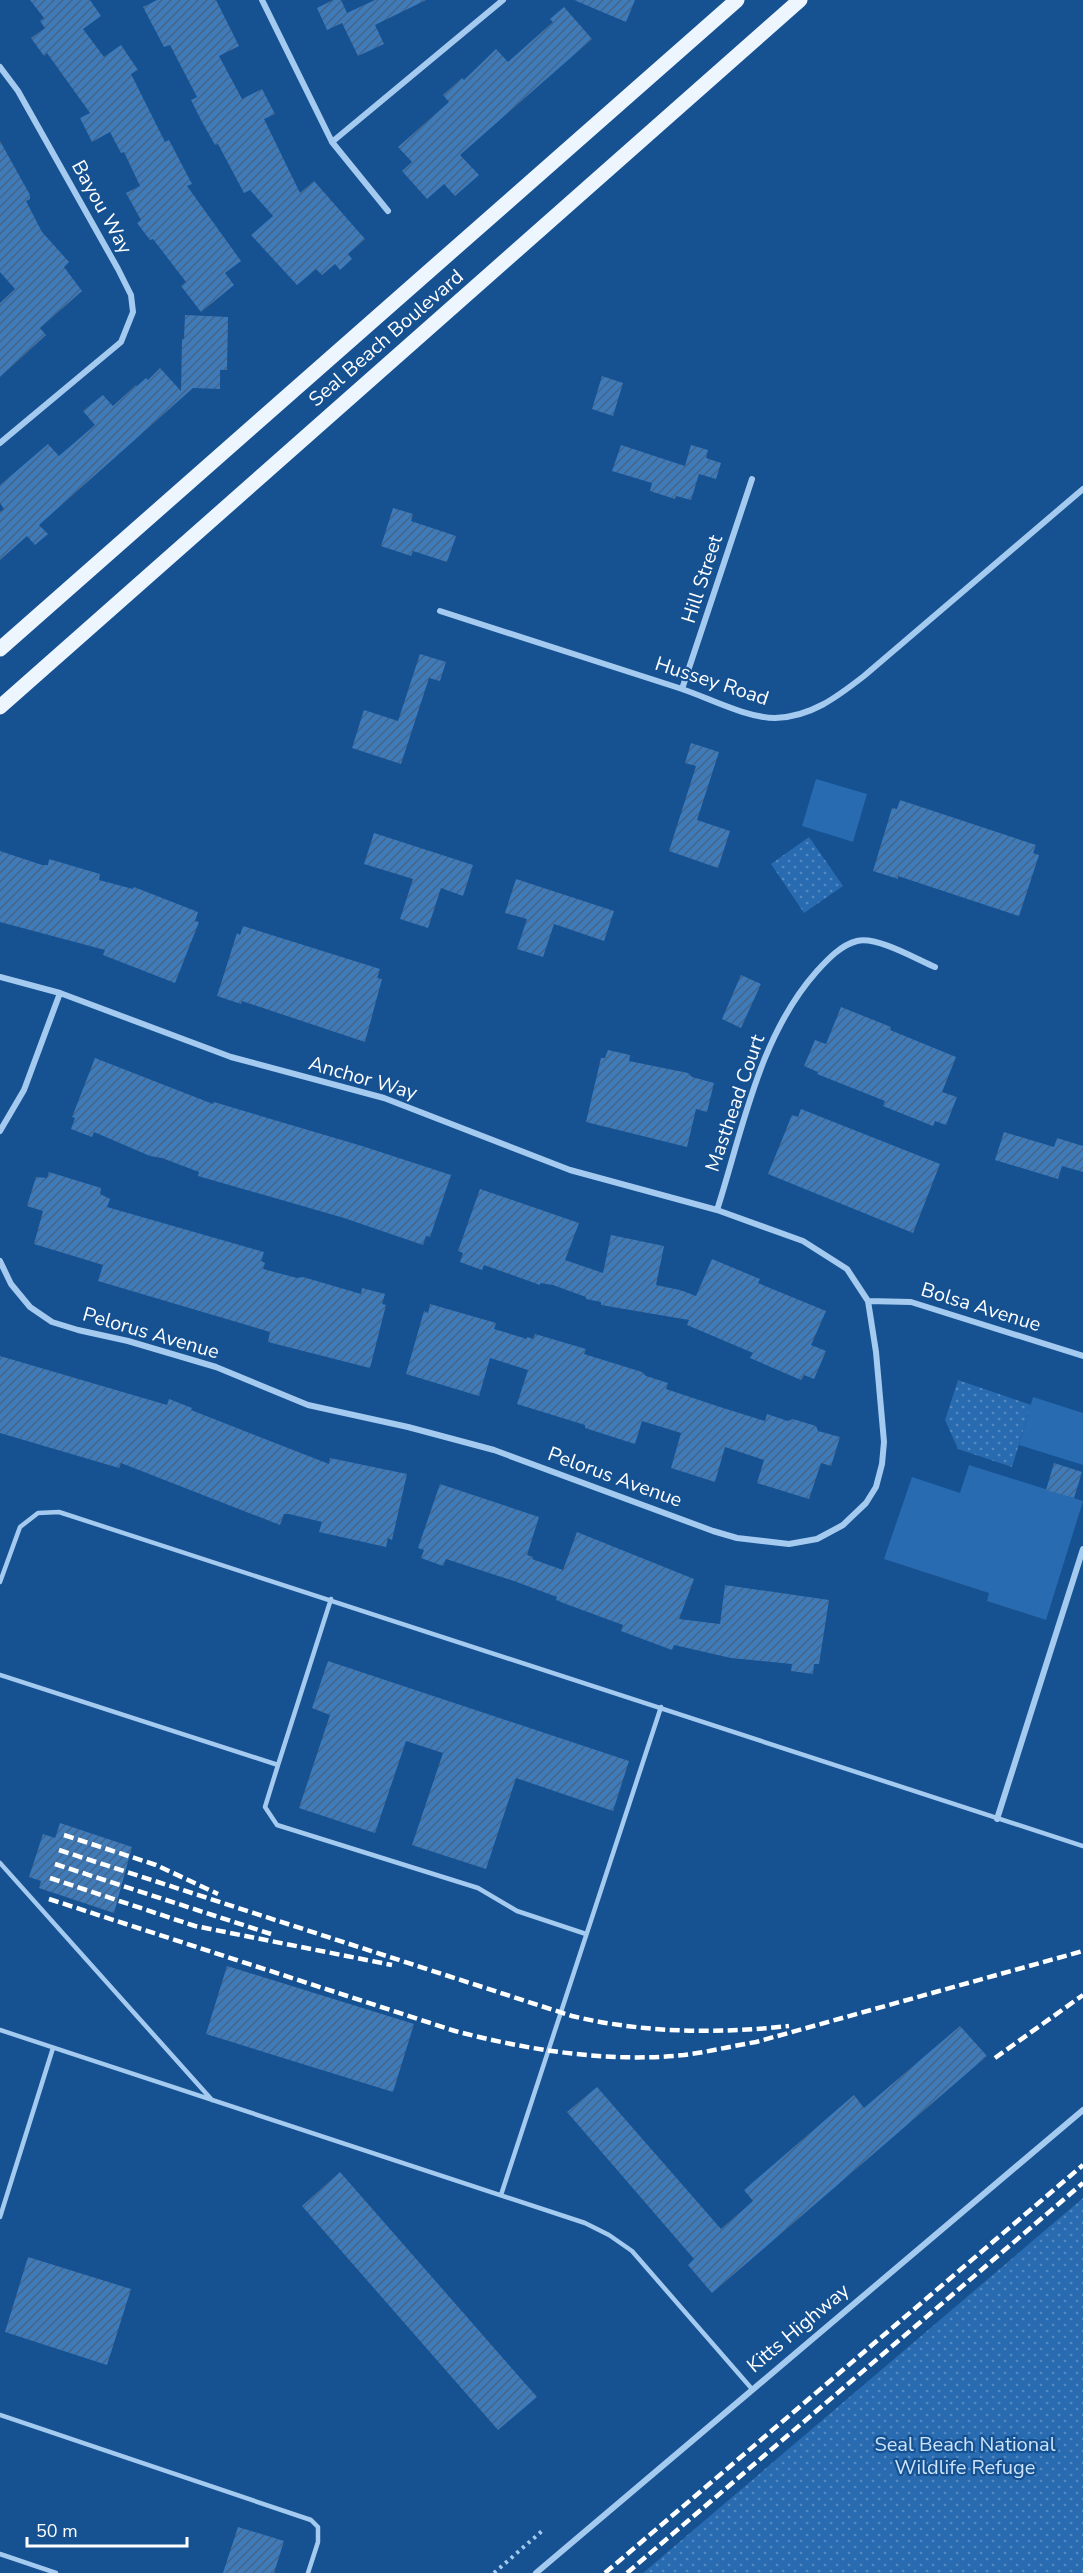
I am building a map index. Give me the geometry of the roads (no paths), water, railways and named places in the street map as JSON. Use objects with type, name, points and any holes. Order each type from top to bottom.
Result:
[{"type":"main road","name":"Seal Beach Boulevard","points":[[0,649],[737,0]]},
{"type":"main road","name":"Seal Beach Boulevard","points":[[0,707],[800,0]]},
{"type":"street","points":[[262,0],[332,142],[388,211]]},
{"type":"street","points":[[332,142],[503,0]]},
{"type":"street","name":"Bayou Way","points":[[0,67],[18,91],[131,295],[133,312],[121,342],[0,443]]},
{"type":"street","name":"Hill Street","points":[[682,689],[752,479]]},
{"type":"street","name":"Hussey Road","points":[[440,611],[682,689],[735,709],[773,718],[802,715],[834,699],[864,676],[1083,489]]},
{"type":"street","name":"Masthead Court","points":[[717,1210],[756,1082],[772,1042],[799,992],[831,956],[858,941],[881,944],[935,967]]},
{"type":"street","name":"Anchor Way","points":[[0,977],[60,993],[231,1058],[384,1098],[570,1170],[717,1210]]},
{"type":"street","points":[[0,1131],[24,1090],[60,993]]},
{"type":"street","name":"Pelorus Avenue","points":[[0,1261],[11,1284],[30,1307],[52,1322],[216,1367],[308,1405],[408,1427],[494,1450],[712,1531],[737,1538],[789,1544],[817,1539],[843,1525],[866,1503],[876,1487],[882,1464],[884,1442],[876,1352],[868,1301],[847,1269],[803,1241],[717,1210]]},
{"type":"street","name":"Bolsa Avenue","points":[[868,1301],[911,1302],[1083,1356]]},
{"type":"street","points":[[997,1819],[1083,1549]]},
{"type":"street","name":"Kitts Highway","points":[[536,2573],[1083,2110]]},
{"type":"lane","points":[[0,1582],[20,1527],[38,1513],[59,1512],[1083,1846]]},
{"type":"lane","points":[[331,1599],[265,1807],[277,1825],[478,1888],[517,1911],[586,1934]]},
{"type":"lane","points":[[0,1675],[278,1765]]},
{"type":"lane","points":[[501,2195],[661,1707]]},
{"type":"lane","points":[[0,1863],[213,2100]]},
{"type":"lane","points":[[0,2030],[585,2223],[609,2235],[632,2251],[752,2389]]},
{"type":"lane","points":[[0,2217],[53,2048]]},
{"type":"lane","points":[[0,2415],[311,2520],[318,2527],[319,2534],[308,2573]]},
{"type":"lane","points":[[0,2554],[56,2573]]},
{"type":"railway","points":[[64,1835],[156,1865],[218,1894]]},
{"type":"railway","points":[[59,1850],[572,2016],[653,2029],[707,2031],[789,2026]]},
{"type":"railway","points":[[55,1864],[271,1934]]},
{"type":"railway","points":[[50,1878],[195,1926],[392,1965]]},
{"type":"railway","points":[[49,1899],[455,2031],[539,2049],[598,2056],[684,2055],[756,2042],[1083,1951]]},
{"type":"railway","points":[[995,2058],[1083,1995]]},
{"type":"railway","points":[[605,2573],[1083,2165]]},
{"type":"railway","points":[[627,2573],[1083,2183]]},
{"type":"park label","name":"Seal Beach National Wildlife Refuge","points":[[965,2456]]}]
